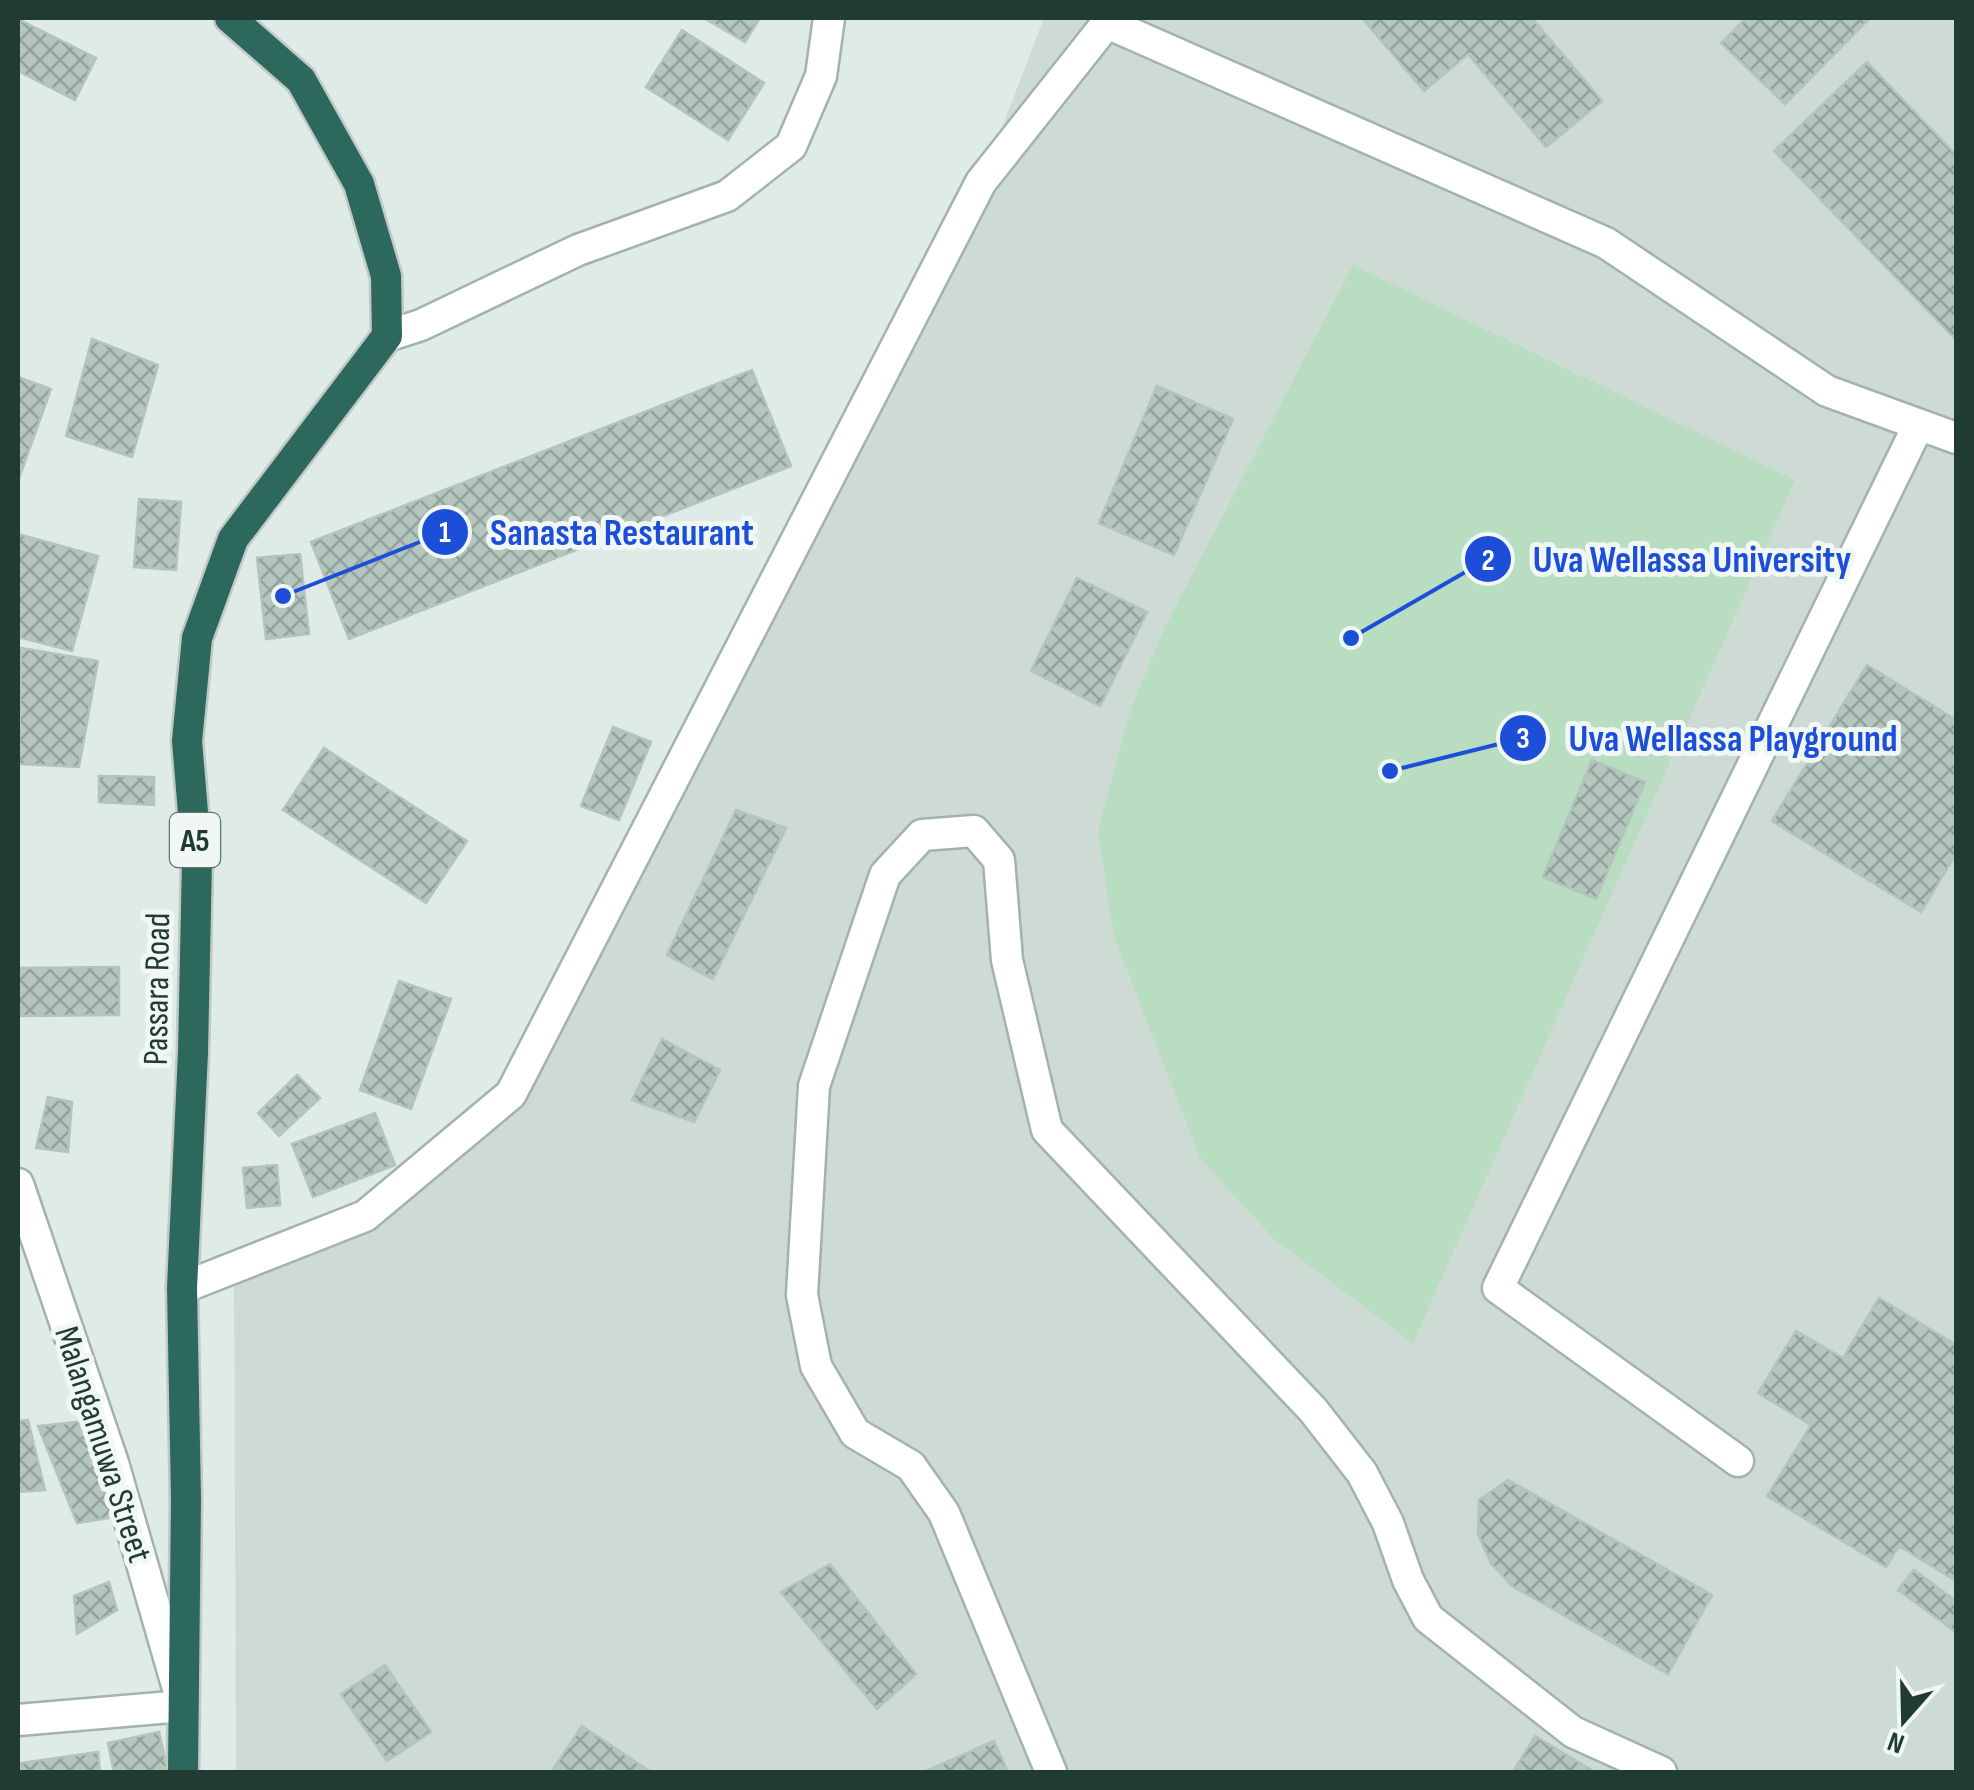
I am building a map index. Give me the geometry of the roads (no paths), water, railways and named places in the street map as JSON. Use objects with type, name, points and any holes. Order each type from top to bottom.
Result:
[{"type":"highway","points":[[230,18],[301,80],[359,184],[386,276],[388,336]]},
{"type":"highway","name":"Passara Road","points":[[183,1772],[186,1499],[182,1288],[193,1052],[196,860],[187,742],[197,638],[233,539],[388,336]]},
{"type":"street","points":[[388,336],[578,250],[727,196],[791,146],[822,76],[829,18]]},
{"type":"street","points":[[182,1288],[366,1216],[512,1094],[980,182],[1106,20],[1606,243],[1827,391],[1956,438]]},
{"type":"street","points":[[1738,1461],[1498,1288],[1918,426]]},
{"type":"street","points":[[1051,1772],[944,1512],[911,1466],[855,1433],[816,1366],[802,1294],[814,1086],[885,875],[922,835],[974,831],[1000,860],[1007,960],[1047,1130],[1313,1410],[1362,1473],[1428,1618],[1573,1732],[1660,1772]]},
{"type":"street","name":"Malangamuwa Street","points":[[18,1184],[113,1462],[183,1706]]},
{"type":"street","points":[[18,1720],[183,1706]]},
{"type":"place","name":"Sanasta Restaurant","points":[[283,596]]},
{"type":"place","name":"Uva Wellassa University","points":[[1351,638]]},
{"type":"place","name":"Uva Wellassa Playground","points":[[1390,771]]}]
